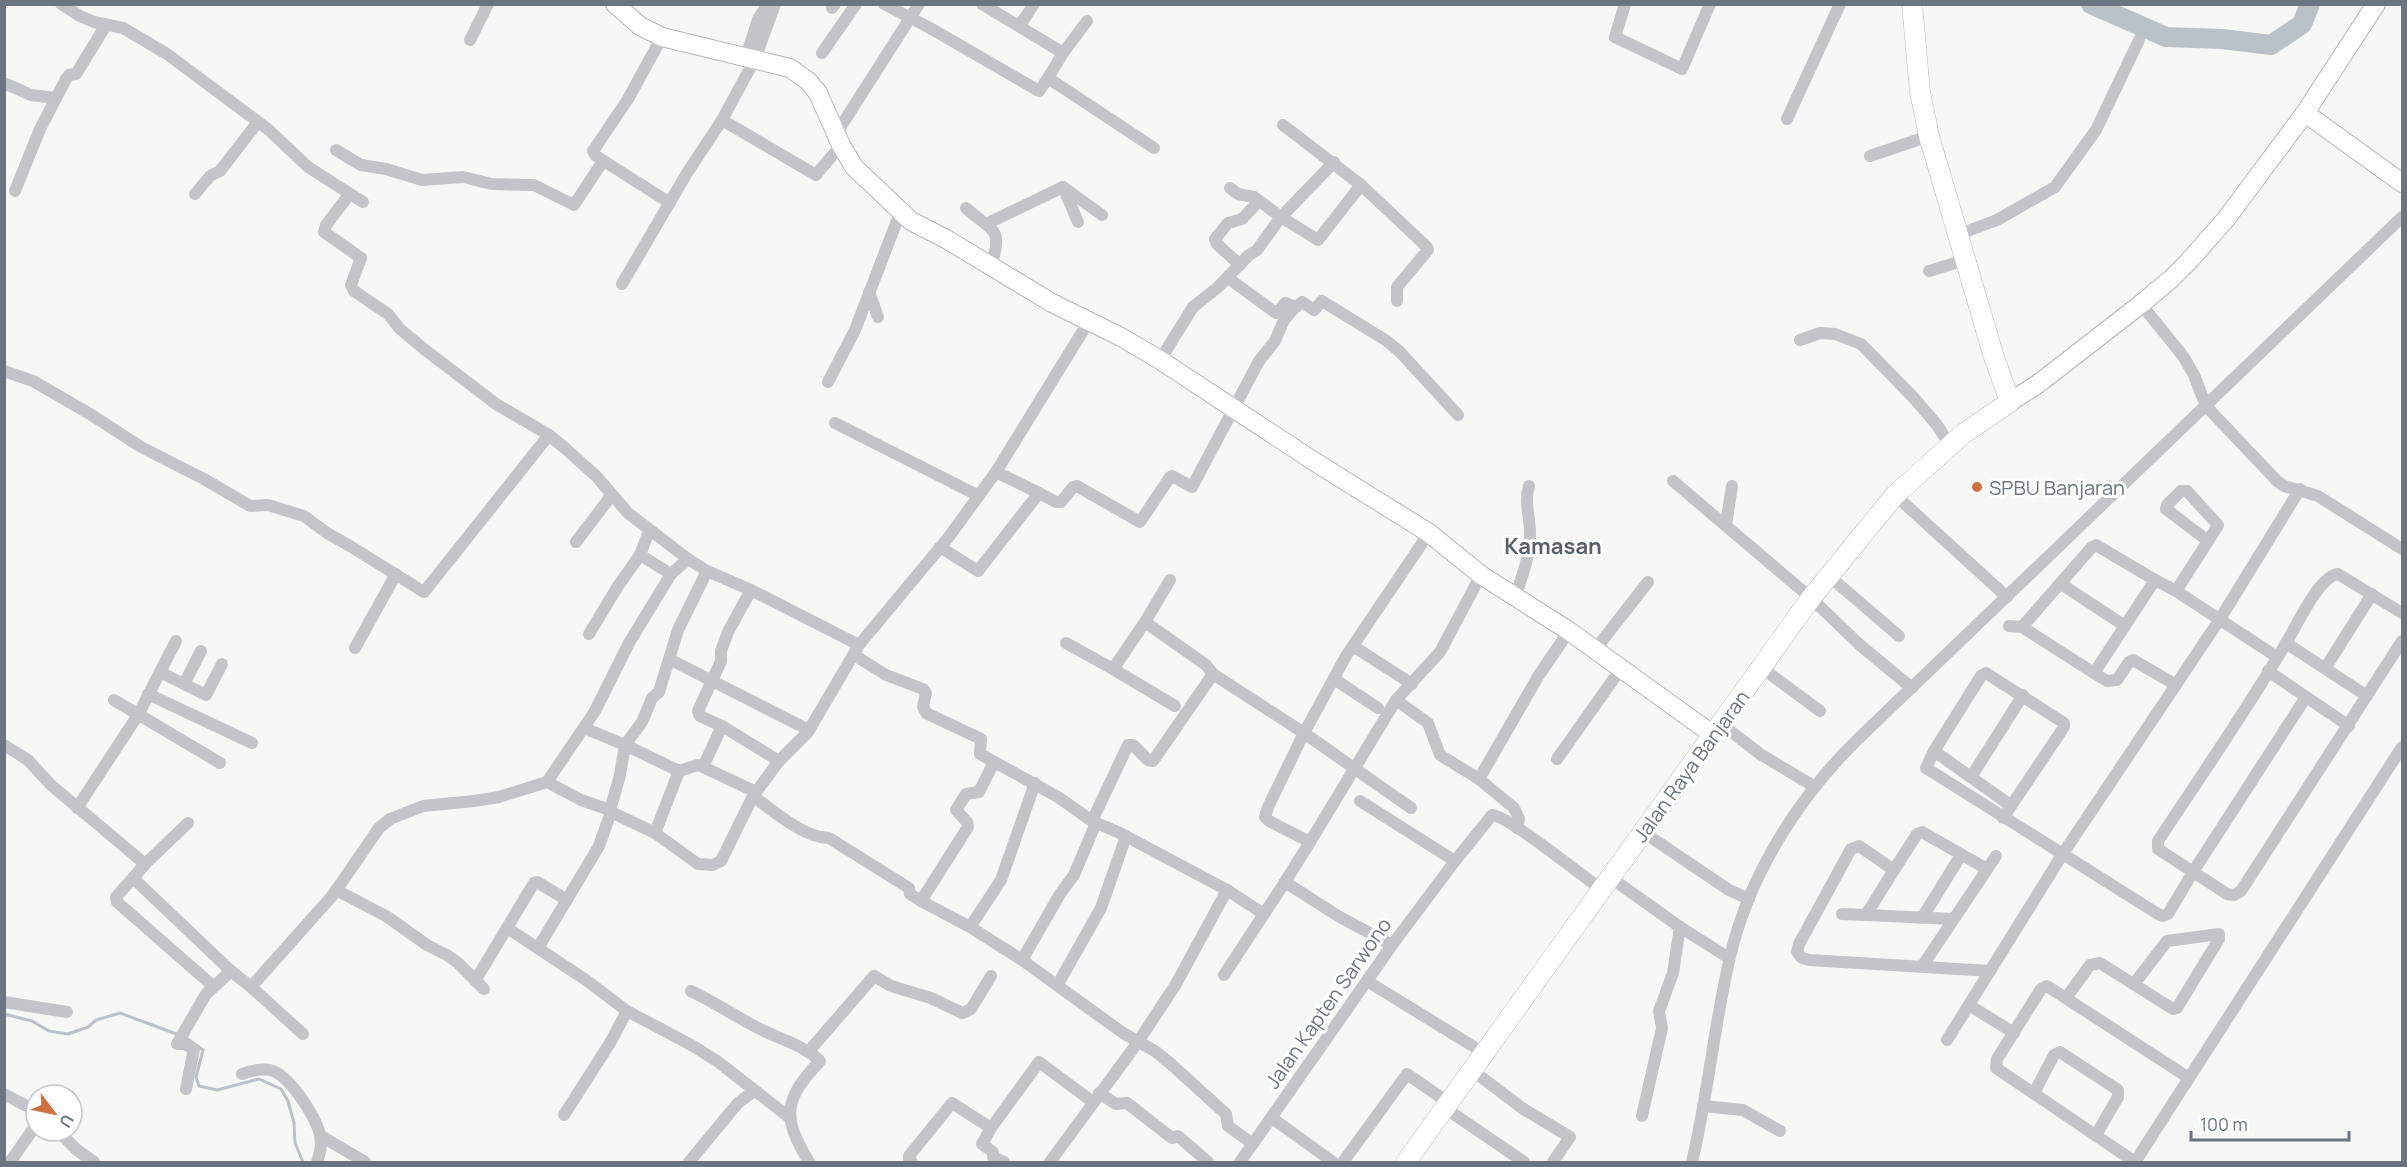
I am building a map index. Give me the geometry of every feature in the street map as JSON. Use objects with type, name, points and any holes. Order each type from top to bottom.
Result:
[{"type":"main road","points":[[1912,4],[1920,92],[1929,136],[1957,235],[2010,402]]},
{"type":"main road","name":"Jalan Raya Banjaran","points":[[1406,1162],[1811,598],[1895,495],[1950,445],[2010,402]]},
{"type":"street","points":[[61,4],[80,16],[123,28],[167,54],[258,122],[308,167],[363,202]]},
{"type":"street","points":[[470,40],[488,4]]},
{"type":"street","points":[[615,4],[640,26],[662,37],[754,47],[790,68],[808,81],[818,93],[838,139],[854,167],[900,213],[923,229],[946,239],[1052,303],[1160,360],[1429,532],[1481,574],[1569,631],[1620,670],[1815,788]]},
{"type":"street","points":[[754,47],[758,19],[768,4]]},
{"type":"street","points":[[622,284],[722,120],[775,4]]},
{"type":"street","points":[[822,53],[856,4]]},
{"type":"street","points":[[884,4],[1039,91],[1063,52],[1087,21]]},
{"type":"street","points":[[722,120],[816,175],[863,91],[919,4]]},
{"type":"street","points":[[982,4],[1063,52]]},
{"type":"street","points":[[1020,26],[1034,4]]},
{"type":"street","points":[[1625,4],[1615,37],[1682,69],[1710,4]]},
{"type":"street","points":[[1788,119],[1840,4]]},
{"type":"street","points":[[2010,402],[2038,384],[2141,304],[2171,279],[2204,244],[2305,113],[2376,4]]},
{"type":"street","points":[[15,191],[40,129],[66,79],[69,75],[76,74],[106,25]]},
{"type":"street","points":[[662,37],[628,99],[593,151],[603,161],[670,203]]},
{"type":"street","points":[[1957,235],[1997,220],[2055,187],[2096,130],[2139,40]]},
{"type":"street","points":[[1048,78],[1154,148]]},
{"type":"street","points":[[4,82],[31,95],[56,98]]},
{"type":"street","points":[[2305,113],[2403,183]]},
{"type":"street","points":[[195,194],[210,176],[220,171],[258,122]]},
{"type":"street","points":[[1283,125],[1334,162],[1427,247],[1428,250],[1396,287],[1397,301]]},
{"type":"street","points":[[1870,156],[1929,136]]},
{"type":"street","points":[[336,150],[361,165],[386,169],[422,180],[463,177],[492,184],[534,185],[574,205],[603,161]]},
{"type":"street","points":[[1160,360],[1193,307],[1257,250],[1281,217],[1334,162]]},
{"type":"street","points":[[1230,188],[1238,194],[1249,195],[1318,240],[1361,185]]},
{"type":"street","points":[[1063,187],[1102,215]]},
{"type":"street","points":[[1063,187],[1078,222]]},
{"type":"street","points":[[986,224],[1063,187]]},
{"type":"street","points":[[350,195],[326,225],[324,232],[361,258],[351,285],[354,291],[388,314],[414,341],[496,404],[549,435],[596,476],[628,513],[650,531],[707,571],[751,590],[856,650],[885,675],[926,690],[922,706],[926,713],[981,739],[979,753],[1035,783],[1094,822],[1126,836],[1227,890],[1263,914]]},
{"type":"street","points":[[1240,265],[1216,244],[1215,239],[1228,223],[1242,219],[1259,201]]},
{"type":"street","points":[[966,208],[996,234],[997,244],[991,266]]},
{"type":"street","points":[[828,382],[855,330],[900,213]]},
{"type":"street","points":[[1692,1162],[1729,962],[1749,899],[1779,839],[1815,788],[1842,755],[2403,217]]},
{"type":"street","points":[[1929,271],[1965,260]]},
{"type":"street","points":[[1228,278],[1276,313],[1285,303],[1295,307]]},
{"type":"street","points":[[869,292],[878,317]]},
{"type":"street","points":[[996,472],[1056,502],[1061,502],[1073,487],[1077,486],[1140,522],[1170,477],[1172,476],[1189,487],[1194,485],[1262,358],[1275,341],[1284,320],[1302,302],[1314,310],[1322,301],[1387,341],[1400,351],[1458,416]]},
{"type":"street","points":[[2141,304],[2183,356],[2194,375],[2206,406],[2277,481],[2284,486],[2318,496],[2403,549]]},
{"type":"street","points":[[547,782],[655,833],[698,864],[712,865],[721,861],[755,794],[779,761],[809,730],[856,650],[940,547],[996,472],[1089,321]]},
{"type":"street","points":[[1800,340],[1820,333],[1835,334],[1861,344],[1913,397],[1937,425],[1950,445]]},
{"type":"street","points":[[4,372],[33,381],[141,447],[204,479],[250,506],[268,505],[304,516],[333,537],[424,592],[549,435]]},
{"type":"street","points":[[835,423],[979,496]]},
{"type":"street","points":[[1673,481],[1811,598],[1861,646],[1912,688]]},
{"type":"street","points":[[1515,598],[1529,555],[1530,532],[1526,504],[1528,486]]},
{"type":"street","points":[[1726,525],[1732,486]]},
{"type":"street","points":[[1947,1040],[2062,855],[2220,619],[2300,489]]},
{"type":"street","points":[[940,547],[978,571],[1039,493]]},
{"type":"street","points":[[1895,495],[2007,597]]},
{"type":"street","points":[[576,542],[612,496]]},
{"type":"street","points":[[589,634],[640,555],[650,531]]},
{"type":"street","points":[[1310,842],[1265,817],[1304,733],[1334,679],[1372,615],[1429,532]]},
{"type":"street","points":[[2176,591],[2208,542]]},
{"type":"street","points":[[2176,685],[2133,660],[2129,662],[2117,680],[2107,681],[2016,626],[2061,584],[2096,544],[2176,591],[2277,657]]},
{"type":"street","points":[[640,555],[671,574]]},
{"type":"street","points":[[251,987],[336,890],[379,828],[390,819],[423,806],[491,798],[547,782],[584,728],[629,643],[671,574],[688,559]]},
{"type":"street","points":[[538,948],[599,846],[611,811],[625,745],[642,722],[652,698],[659,692],[671,660],[678,630],[707,571]]},
{"type":"street","points":[[355,648],[396,574]]},
{"type":"street","points":[[1224,975],[1286,882],[1396,700],[1440,652],[1481,574]]},
{"type":"street","points":[[2403,613],[2338,574],[2329,577],[2314,595],[2286,643],[2158,841],[2158,849],[2226,894],[2234,895],[2241,891],[2403,641]]},
{"type":"street","points":[[1829,576],[1899,636]]},
{"type":"street","points":[[1113,669],[1170,580]]},
{"type":"street","points":[[2094,673],[2155,580]]},
{"type":"street","points":[[1594,651],[1648,582]]},
{"type":"street","points":[[2061,584],[2125,626]]},
{"type":"street","points":[[751,590],[728,632],[721,651],[721,662],[698,713],[779,761]]},
{"type":"street","points":[[2326,668],[2372,594]]},
{"type":"street","points":[[1145,622],[1206,665],[1213,675],[1304,733],[1411,808]]},
{"type":"street","points":[[1479,779],[1539,675],[1569,631]]},
{"type":"street","points":[[77,808],[138,715],[176,640]]},
{"type":"street","points":[[1066,643],[1175,706]]},
{"type":"street","points":[[2286,643],[2367,696]]},
{"type":"street","points":[[1353,646],[1412,684]]},
{"type":"street","points":[[184,684],[201,651]]},
{"type":"street","points":[[671,660],[809,730]]},
{"type":"street","points":[[160,672],[206,695],[222,664]]},
{"type":"street","points":[[1762,668],[1820,711]]},
{"type":"street","points":[[1557,759],[1620,670]]},
{"type":"street","points":[[2268,671],[2349,726]]},
{"type":"street","points":[[2003,818],[2064,727],[2062,721],[2023,695],[1988,674],[1983,674],[1934,751],[1927,765],[1928,770],[2003,818],[2062,855],[2163,916],[2168,915],[2193,872],[2306,697]]},
{"type":"street","points":[[1022,960],[1076,870],[1094,822],[1128,745],[1133,745],[1148,760],[1153,761],[1213,675]]},
{"type":"street","points":[[1334,679],[1378,708]]},
{"type":"street","points":[[148,694],[252,743]]},
{"type":"street","points":[[1971,777],[2023,695]]},
{"type":"street","points":[[114,700],[220,763]]},
{"type":"street","points":[[1396,700],[1428,723],[1440,755],[1479,779],[1514,808],[1518,824],[1606,885],[1729,962]]},
{"type":"street","points":[[703,767],[722,726]]},
{"type":"street","points":[[584,728],[679,771],[698,765],[703,767],[755,794],[780,817],[814,835],[829,838],[909,888],[910,894],[921,901],[970,927],[1022,960],[1123,1033],[1172,1065],[1226,1114],[1228,1126],[1253,1144]]},
{"type":"street","points":[[4,745],[28,760],[46,781],[145,864]]},
{"type":"street","points":[[2189,1078],[2047,986],[2041,989],[1995,1066],[1999,1071],[2135,1162],[2403,747]]},
{"type":"street","points":[[1934,751],[2010,805]]},
{"type":"street","points":[[921,901],[968,827],[967,822],[956,810],[966,794],[979,792],[994,762]]},
{"type":"street","points":[[655,833],[679,771]]},
{"type":"street","points":[[970,927],[1001,880],[1035,783]]},
{"type":"street","points":[[1360,801],[1452,864]]},
{"type":"street","name":"Jalan Kapten Sarwono","points":[[1240,1162],[1392,945],[1452,864],[1492,815],[1518,824]]},
{"type":"street","points":[[188,823],[145,864],[117,897],[117,902],[213,986]]},
{"type":"street","points":[[1643,832],[1729,890],[1749,899]]},
{"type":"street","points":[[1866,915],[1919,833],[1924,833],[1987,869]]},
{"type":"street","points":[[1058,984],[1101,908],[1126,836]]},
{"type":"street","points":[[1894,870],[1859,846],[1851,849],[1799,945],[1797,952],[1802,958],[1923,965],[1986,978]]},
{"type":"street","points":[[1922,918],[1961,855]]},
{"type":"street","points":[[1923,965],[1996,856]]},
{"type":"street","points":[[133,878],[231,971],[303,1034]]},
{"type":"street","points":[[336,890],[386,916],[426,945],[447,955],[479,985],[507,928],[534,883],[537,882],[567,900]]},
{"type":"street","points":[[1286,882],[1338,916],[1392,945]]},
{"type":"street","points":[[1050,1162],[1138,1042],[1190,961],[1227,890]]},
{"type":"street","points":[[1842,914],[1953,920]]},
{"type":"street","points":[[507,928],[627,1011],[693,1046],[790,1118]]},
{"type":"street","points":[[1642,1116],[1662,1028],[1659,1011],[1673,973],[1679,932]]},
{"type":"street","points":[[2067,998],[2090,965],[2100,963],[2170,1009],[2177,1008],[2219,939],[2218,934],[2182,937],[2167,941],[2134,984]]},
{"type":"street","points":[[186,1089],[194,1049],[184,1044],[177,1044],[198,1005],[213,986],[231,971]]},
{"type":"street","points":[[809,1051],[874,976],[891,986],[931,998],[962,1013],[971,1009],[991,976]]},
{"type":"street","points":[[1367,981],[1484,1053]]},
{"type":"street","points":[[691,991],[719,1004],[757,1028],[809,1051],[820,1061],[796,1088],[790,1118],[800,1146],[809,1162]]},
{"type":"street","points":[[4,1002],[67,1012]]},
{"type":"street","points":[[1969,1005],[2014,1033]]},
{"type":"street","points":[[564,1115],[610,1043],[627,1011]]},
{"type":"street","points":[[2034,1093],[2054,1055],[2060,1052],[2118,1090],[2118,1097],[2096,1135]]},
{"type":"street","points":[[1004,1162],[993,1157],[993,1152],[982,1144],[1039,1062],[1096,1097],[1116,1104],[1127,1103],[1172,1138],[1178,1136],[1208,1162]]},
{"type":"street","points":[[242,1074],[255,1070],[269,1070],[292,1084],[321,1136],[321,1152],[317,1162]]},
{"type":"street","points":[[1473,1070],[1522,1108],[1570,1137],[1553,1162]]},
{"type":"street","points":[[1343,1162],[1407,1074],[1524,1162]]},
{"type":"street","points":[[689,1162],[738,1103],[754,1091]]},
{"type":"street","points":[[4,1094],[24,1105]]},
{"type":"street","points":[[912,1162],[909,1156],[952,1103],[991,1128]]},
{"type":"street","points":[[1703,1106],[1743,1110],[1780,1131]]},
{"type":"street","points":[[1272,1118],[1333,1162]]},
{"type":"street","points":[[321,1136],[365,1162]]},
{"type":"street","points":[[10,1162],[24,1142]]},
{"type":"street","points":[[70,1143],[94,1162]]},
{"type":"waterway","points":[[2091,4],[2166,37],[2222,39],[2271,45],[2302,24],[2310,4]]},
{"type":"waterway","points":[[4,1014],[32,1021],[49,1031],[68,1034],[88,1027],[96,1020],[120,1013],[179,1035]]},
{"type":"waterway","points":[[185,1037],[203,1050],[196,1077],[199,1086],[217,1090],[259,1079],[281,1089],[288,1101],[294,1123],[295,1143],[303,1162]]},
{"type":"place","name":"SPBU Banjaran","points":[[1977,487]]},
{"type":"district","name":"Kamasan","points":[[1553,546]]}]
